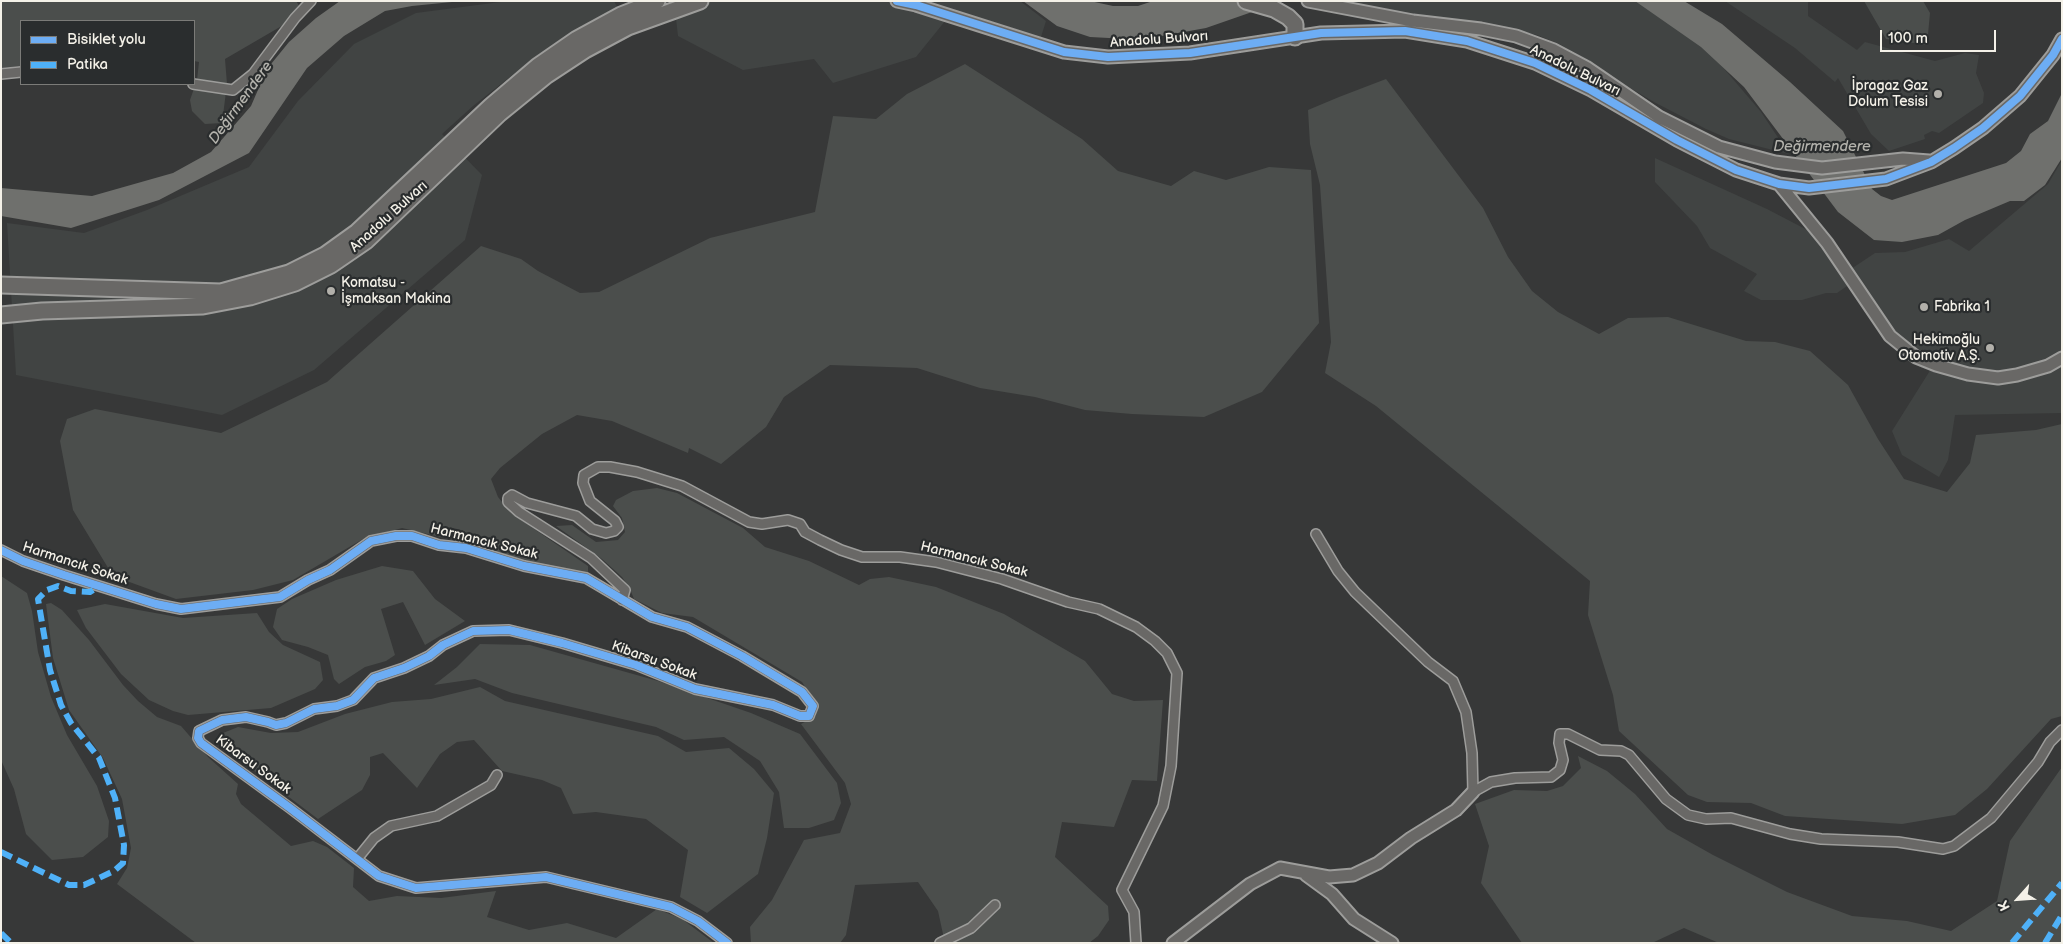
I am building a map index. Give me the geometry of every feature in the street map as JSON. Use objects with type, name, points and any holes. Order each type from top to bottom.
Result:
[{"type":"highway","name":"Anadolu Bulvarı","points":[[1,285],[221,292],[289,273],[324,255],[356,232],[491,106],[538,66],[576,39],[621,14],[657,1]]},
{"type":"highway","name":"Anadolu Bulvarı","points":[[1,315],[42,311],[204,306],[250,297],[295,283],[331,265],[366,241],[499,114],[547,75],[585,50],[628,27],[700,1]]},
{"type":"highway","points":[[1252,3],[1278,5],[1295,24],[1295,38]]},
{"type":"street","points":[[195,84],[233,90],[254,74],[295,18],[312,1]]},
{"type":"street","name":"Anadolu Bulvarı","points":[[897,1],[916,5],[1064,52],[1108,57],[1190,53],[1321,33],[1405,31],[1467,41],[1535,63],[1591,90],[1677,140],[1736,170],[1780,184],[1809,188],[1886,179],[1931,162],[1983,128],[2020,96],[2053,54],[2062,39]]},
{"type":"street","name":"Anadolu Bulvarı","points":[[1308,1],[1413,21],[1481,29],[1516,36],[1554,50],[1586,67],[1659,117],[1719,147],[1775,162],[1822,168],[1903,159],[1931,162]]},
{"type":"street","points":[[1,74],[20,72]]},
{"type":"street","points":[[1780,184],[1827,244],[1890,336],[1916,357],[1936,366],[1968,374],[1998,378],[2017,375],[2048,366],[2062,358]]},
{"type":"street","name":"Harmancık Sokak","points":[[1,550],[23,561],[64,575],[156,604],[181,609],[280,597],[308,580],[330,570],[371,541],[396,536],[412,536],[439,545],[466,548],[524,566],[586,578],[622,600],[625,590],[591,558],[519,512],[508,502],[508,498],[512,495],[527,503],[576,516],[592,529],[606,534],[618,527],[615,521],[590,502],[583,483],[584,475],[598,467],[610,467],[637,472],[682,486],[749,522],[762,524],[788,520],[800,524],[805,532],[840,550],[862,558],[900,557],[936,562],[1002,580],[1068,602],[1099,609],[1136,627],[1155,641],[1167,653],[1177,673],[1171,766],[1163,806],[1122,890],[1134,912],[1136,943]]},
{"type":"street","points":[[1316,534],[1338,571],[1355,592],[1428,662],[1453,681],[1466,712],[1472,753],[1473,792]]},
{"type":"street","name":"Kibarsu Sokak","points":[[622,600],[652,617],[687,627],[742,656],[802,692],[813,706],[809,716],[800,716],[773,705],[695,689],[636,665],[509,630],[473,631],[443,645],[429,656],[404,668],[374,678],[353,700],[337,706],[314,709],[276,726],[268,722],[246,717],[222,720],[199,731],[198,738],[201,744],[379,876],[416,888],[546,877],[671,907],[698,921],[727,943]]},
{"type":"street","points":[[1173,943],[1250,884],[1280,868],[1329,877],[1353,875],[1378,863],[1411,838],[1456,810],[1473,792],[1492,782],[1515,778],[1551,777],[1560,770],[1563,760],[1559,743],[1560,734],[1568,734],[1600,750],[1621,751],[1629,755],[1666,799],[1688,815],[1706,819],[1731,818],[1790,834],[1821,839],[1898,842],[1943,849],[1954,846],[1991,818],[2038,762],[2050,742],[2062,730]]},
{"type":"street","points":[[357,858],[374,838],[391,826],[437,816],[491,785],[497,775]]},
{"type":"street","points":[[1295,870],[1313,879],[1332,894],[1354,919],[1390,942]]},
{"type":"street","points":[[940,943],[971,928],[996,905]]},
{"type":"shaded area","points":[[1,1],[296,1],[304,13],[225,59],[227,84],[222,123],[205,124],[192,111],[190,100],[197,80],[199,62],[195,61],[195,20],[20,20],[20,66],[1,68]]},
{"type":"shaded area","points":[[508,1],[614,1],[618,9],[538,55],[473,106],[442,134],[482,175],[465,240],[314,370],[222,415],[16,375],[7,223],[84,233],[147,210],[249,167],[298,101],[354,44],[416,13]]},
{"type":"shaded area","points":[[674,1],[1020,1],[1046,21],[1041,37],[954,10],[916,57],[833,83],[814,59],[743,70],[678,36]]},
{"type":"shaded area","points":[[1343,1],[1639,1],[1709,51],[1761,112],[1789,154],[1729,139],[1706,129],[1613,78],[1595,64],[1557,43],[1537,35],[1495,25],[1408,14]]},
{"type":"shaded area","points":[[1725,1],[1808,1],[1808,16],[1857,50],[1865,42],[1935,61],[1965,53],[1979,55],[1976,73],[1984,93],[1983,103],[1939,133],[1932,131],[1924,135],[1925,139],[1889,151],[1871,134],[1838,78],[1835,82],[1795,48]]},
{"type":"shaded area","points":[[1864,1],[1923,1],[1930,13],[1927,45],[1886,39]]},
{"type":"shaded area","points":[[965,64],[1082,139],[1118,171],[1171,186],[1194,171],[1226,180],[1269,167],[1311,170],[1319,323],[1262,392],[1204,417],[1132,414],[1085,410],[1035,397],[980,388],[917,368],[830,365],[784,397],[766,427],[721,464],[689,448],[688,453],[612,421],[577,415],[542,434],[500,468],[491,479],[498,497],[511,513],[588,566],[588,575],[525,561],[487,548],[402,528],[363,539],[293,580],[253,590],[176,599],[113,576],[73,510],[60,441],[67,419],[95,409],[221,433],[327,382],[481,246],[521,259],[538,271],[580,293],[599,292],[710,238],[815,212],[833,116],[876,119],[907,94]]},
{"type":"shaded area","points":[[1386,79],[1483,208],[1508,257],[1532,291],[1558,312],[1599,334],[1628,318],[1668,317],[1746,341],[1775,342],[1810,351],[1848,385],[1878,439],[1904,479],[1947,492],[1970,463],[1976,435],[2036,430],[2062,424],[2062,716],[2051,719],[1987,789],[1955,815],[1902,824],[1785,816],[1751,803],[1707,802],[1688,795],[1619,731],[1613,695],[1588,615],[1590,581],[1376,406],[1325,373],[1331,342],[1320,185],[1310,144],[1308,110]]},
{"type":"shaded area","points":[[1655,158],[1767,209],[1813,233],[1842,275],[1875,253],[1905,252],[1949,239],[1969,251],[2048,184],[2062,160],[2062,413],[1955,415],[1948,460],[1939,477],[1902,455],[1892,431],[1931,369],[1918,364],[1850,284],[1837,293],[1826,293],[1802,300],[1761,300],[1744,291],[1757,274],[1710,248],[1697,226],[1655,182]]},
{"type":"shaded area","points":[[657,488],[677,493],[743,528],[765,547],[809,561],[859,585],[870,579],[889,577],[936,587],[1004,614],[1085,661],[1112,694],[1134,701],[1163,700],[1157,781],[1132,780],[1114,827],[1062,822],[1055,857],[1108,906],[1109,920],[1098,936],[1089,943],[943,943],[938,911],[918,882],[855,885],[846,935],[840,943],[751,943],[750,927],[772,900],[804,840],[840,833],[851,804],[845,783],[801,724],[816,716],[817,705],[802,682],[693,617],[662,613],[634,599],[622,577],[602,559],[556,526],[572,525],[596,542],[618,540],[625,532],[622,518],[613,506],[616,500],[633,491]]},
{"type":"shaded area","points":[[382,566],[413,571],[435,599],[465,621],[425,645],[403,602],[381,609],[395,655],[386,661],[365,667],[339,684],[334,679],[328,655],[282,640],[273,627],[277,609],[292,599],[336,580]]},
{"type":"shaded area","points":[[1,576],[27,593],[32,611],[38,652],[51,697],[67,735],[97,786],[109,821],[108,837],[83,857],[52,860],[26,834],[14,789],[1,760]]},
{"type":"shaded area","points":[[51,603],[62,610],[89,640],[123,685],[138,701],[157,717],[181,726],[208,757],[238,784],[236,794],[241,804],[291,846],[313,841],[327,847],[354,868],[353,887],[369,901],[397,896],[441,898],[496,891],[487,917],[529,930],[567,923],[616,938],[657,909],[682,919],[714,943],[196,943],[117,884],[127,868],[131,848],[122,799],[103,758],[69,710],[53,658],[46,604]]},
{"type":"shaded area","points":[[105,604],[183,618],[257,613],[269,632],[283,645],[320,662],[323,680],[315,689],[271,708],[188,715],[173,711],[149,700],[121,674],[86,628],[77,610]]},
{"type":"shaded area","points":[[480,644],[530,645],[658,681],[751,713],[800,734],[837,783],[841,803],[834,820],[809,828],[784,828],[779,792],[760,761],[724,737],[684,740],[656,727],[512,693],[475,679],[434,685],[457,667]]},
{"type":"shaded area","points":[[480,687],[505,701],[658,736],[686,752],[729,748],[754,769],[774,793],[767,838],[758,874],[707,913],[680,897],[688,850],[646,819],[596,812],[573,814],[561,788],[542,780],[502,771],[474,740],[457,742],[440,754],[417,788],[383,753],[370,757],[370,775],[362,790],[318,819],[224,748],[217,739],[223,733],[238,727],[271,733],[298,732],[345,714],[392,702],[431,699]]},
{"type":"shaded area","points":[[1578,756],[1607,771],[1635,794],[1667,829],[1713,855],[1787,892],[1852,916],[1907,921],[1951,931],[1997,901],[2010,841],[2062,767],[2062,943],[1719,943],[1684,928],[1652,943],[1522,943],[1481,883],[1489,846],[1475,804],[1514,790],[1547,791],[1563,786],[1581,768]]},
{"type":"water","name":"Değirmendere","points":[[340,1],[462,1],[385,11],[344,36],[307,68],[249,153],[159,200],[71,228],[1,216],[1,188],[92,196],[173,173],[211,152],[251,106],[267,69],[289,42],[316,18]]},
{"type":"water","points":[[1023,1],[1090,1],[1113,6],[1138,6],[1153,1],[1259,1],[1252,12],[1206,28],[1150,38],[1128,39],[1090,37],[1057,26]]},
{"type":"water","name":"Değirmendere","points":[[1635,1],[1684,1],[1722,24],[1790,82],[1843,131],[1872,189],[1881,196],[1892,200],[2006,163],[2021,151],[2030,134],[2048,121],[2062,93],[2062,158],[2045,185],[2024,201],[2010,201],[1965,220],[1938,235],[1902,242],[1874,240],[1838,212],[1744,87],[1701,47]]},
{"type":"marked path","points":[[1,852],[69,885],[84,885],[114,871],[123,863],[124,845],[115,798],[99,758],[71,723],[61,705],[50,670],[38,599],[47,590],[58,586],[71,591],[90,592],[99,586]]},
{"type":"marked path","points":[[2012,943],[2062,883]]},
{"type":"marked path","points":[[2045,943],[2062,915]]},
{"type":"marked path","points":[[1,933],[11,943]]},
{"type":"cycle path","points":[[897,1],[916,5],[1064,52],[1108,57],[1190,53],[1321,33],[1405,31],[1467,41],[1535,63],[1591,90],[1677,140],[1736,170],[1779,184],[1809,188],[1886,179],[1931,162],[1983,128],[2020,96],[2053,55],[2062,39]]},
{"type":"cycle path","points":[[1,550],[23,561],[64,575],[156,604],[181,609],[280,597],[308,580],[330,570],[371,541],[396,536],[412,536],[439,545],[466,548],[524,566],[586,578],[652,617],[687,627],[742,656],[802,692],[813,706],[809,716],[800,716],[773,705],[695,689],[636,665],[562,643],[509,630],[473,631],[443,645],[429,656],[404,668],[374,678],[353,700],[337,706],[314,709],[286,723],[276,725],[246,717],[222,720],[199,731],[198,738],[201,743],[379,876],[416,888],[546,877],[671,907],[698,921],[727,943]]},
{"type":"place","name":"İpragaz Gaz Dolum Tesisi","points":[[1938,94]]},
{"type":"place","name":"Komatsu - İşmaksan Makina","points":[[331,291]]},
{"type":"place","name":"Fabrika 1","points":[[1924,307]]},
{"type":"place","name":"Hekimoğlu Otomotiv A.Ş.","points":[[1990,348]]}]
